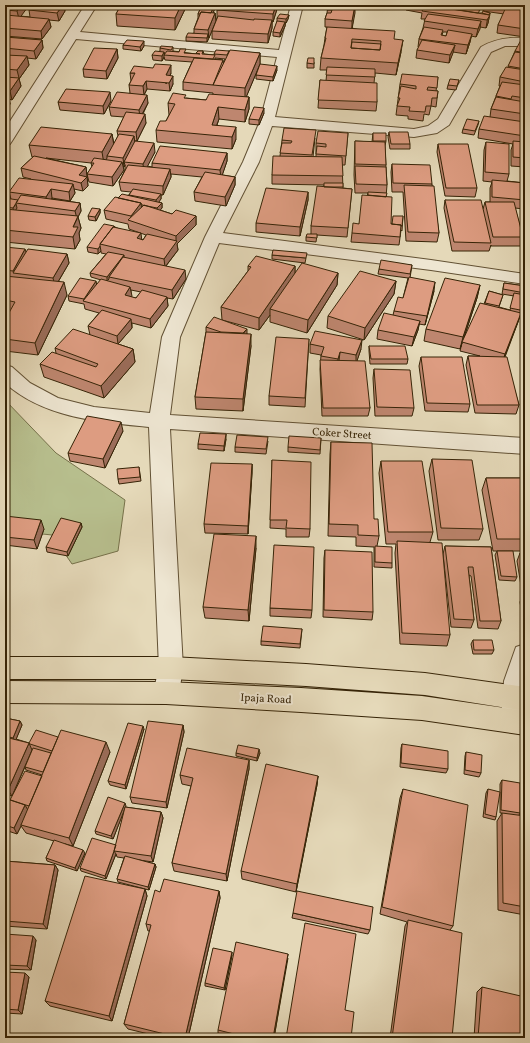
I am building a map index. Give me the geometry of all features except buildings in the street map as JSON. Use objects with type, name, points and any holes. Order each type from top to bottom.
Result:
[{"type":"main road","points":[[5,668],[170,668],[306,675],[425,684],[520,698]]},
{"type":"main road","name":"Ipaja Road","points":[[5,692],[166,693],[422,708],[520,722]]},
{"type":"street","points":[[5,141],[73,36],[91,5]]},
{"type":"street","points":[[166,693],[170,668],[159,421],[171,337],[213,238],[251,162],[267,121],[297,5]]},
{"type":"street","points":[[73,36],[284,54]]},
{"type":"street","points":[[267,121],[414,133],[432,130],[444,122],[486,50],[495,44],[508,41],[525,42]]},
{"type":"street","points":[[213,238],[430,265],[525,279]]},
{"type":"street","name":"Coker Street","points":[[5,372],[23,388],[52,403],[94,414],[159,421],[525,446]]},
{"type":"street","points":[[520,722],[520,698],[517,682],[525,655]]},
{"type":"green space","points":[[5,400],[56,453],[125,500],[118,551],[72,564],[52,535],[5,530]]}]
